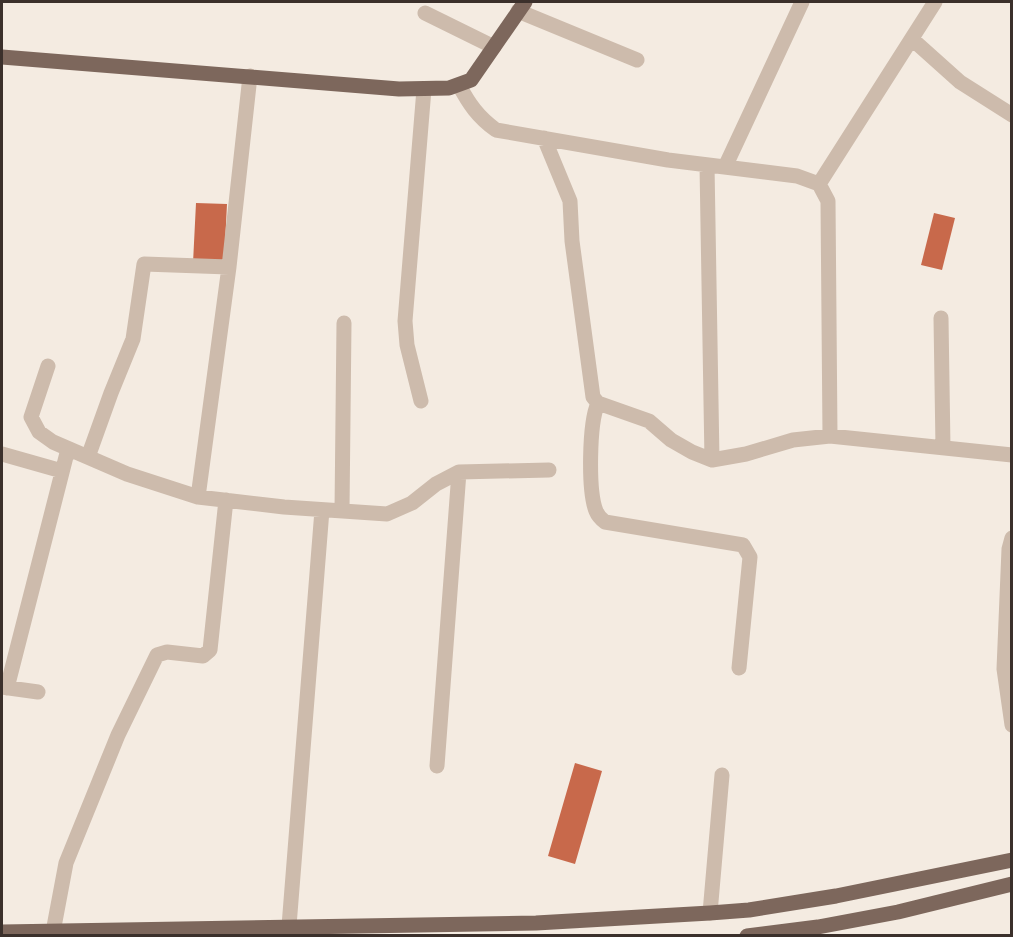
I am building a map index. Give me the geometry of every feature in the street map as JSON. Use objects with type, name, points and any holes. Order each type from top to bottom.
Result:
[{"type":"main road","points":[[2,57],[399,89],[448,88],[471,80],[522,6]]},
{"type":"main road","points":[[2,932],[289,926],[537,929],[749,910],[836,896],[1011,860]]},
{"type":"main road","points":[[747,936],[818,927],[898,912],[1011,884]]},
{"type":"street","points":[[724,167],[802,2]]},
{"type":"street","points":[[819,184],[935,2]]},
{"type":"street","points":[[522,6],[637,60]]},
{"type":"street","points":[[425,13],[494,47]]},
{"type":"street","points":[[912,39],[960,82],[1011,115]]},
{"type":"street","points":[[198,497],[229,267],[250,76]]},
{"type":"street","points":[[459,85],[469,105],[481,119],[496,130],[668,160],[797,176],[819,184],[828,201],[831,436]]},
{"type":"street","points":[[421,401],[407,345],[405,321],[424,89]]},
{"type":"street","points":[[544,138],[570,201],[593,397],[598,403],[649,421],[671,440],[712,460],[746,454],[793,440],[831,436],[1011,455]]},
{"type":"street","points":[[707,165],[712,460]]},
{"type":"street","points":[[88,458],[133,339],[144,264],[229,267]]},
{"type":"street","points":[[942,318],[943,448]]},
{"type":"street","points":[[342,511],[344,323]]},
{"type":"street","points":[[48,366],[31,417],[39,432],[53,442],[127,474],[198,497],[284,507],[387,514],[412,502],[436,484],[459,472],[549,470]]},
{"type":"street","points":[[598,403],[593,414],[592,462],[593,500],[600,519],[605,522],[742,545],[748,550],[750,557],[739,668]]},
{"type":"street","points":[[38,692],[4,687],[68,449]]},
{"type":"street","points":[[2,454],[62,471]]},
{"type":"street","points":[[437,766],[459,472]]},
{"type":"street","points":[[53,932],[66,862],[118,735],[158,655],[167,652],[203,656],[210,650],[226,500]]},
{"type":"street","points":[[289,926],[322,510]]},
{"type":"street","points":[[1011,538],[1004,669],[1011,725]]},
{"type":"street","points":[[710,913],[722,775]]},
{"type":"building","points":[[196,203],[227,204],[224,264],[193,263]]},
{"type":"building","points":[[934,213],[955,218],[942,270],[921,265]]},
{"type":"building","points":[[575,763],[602,771],[575,864],[548,856]]}]
